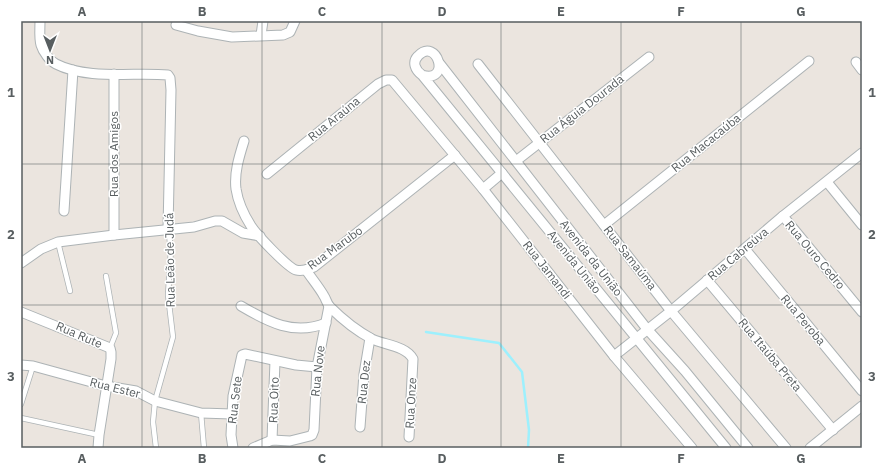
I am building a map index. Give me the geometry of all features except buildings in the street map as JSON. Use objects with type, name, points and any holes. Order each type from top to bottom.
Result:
[{"type":"street","points":[[40,21],[40,44],[55,64],[88,73],[114,74]]},
{"type":"street","points":[[261,35],[263,21]]},
{"type":"street","points":[[176,25],[198,31],[232,37],[283,35],[290,32],[295,21]]},
{"type":"street","name":"Avenida da União","points":[[422,75],[418,72],[415,61],[420,54],[427,52],[434,54],[439,60],[440,64],[647,329],[685,371],[748,448]]},
{"type":"street","name":"Rua Águia Dourada","points":[[516,161],[649,56]]},
{"type":"street","name":"Rua Macacaúba","points":[[604,225],[809,61]]},
{"type":"street","points":[[856,62],[862,70]]},
{"type":"street","points":[[422,75],[430,76],[434,74],[439,68],[440,64]]},
{"type":"street","name":"Rua Samaúma","points":[[478,64],[671,311],[786,448]]},
{"type":"street","points":[[64,211],[73,70]]},
{"type":"street","name":"Rua Leão de Judá","points":[[114,74],[163,74],[168,75],[170,78],[168,229]]},
{"type":"street","name":"Rua dos Amigos","points":[[114,74],[114,235]]},
{"type":"street","name":"Avenida União","points":[[422,75],[726,448]]},
{"type":"street","name":"Rua Araúna","points":[[267,174],[378,84],[391,79],[402,92]]},
{"type":"street","name":"Rua Jamandi","points":[[402,92],[483,189],[614,356],[692,448]]},
{"type":"street","name":"Rua Marubo","points":[[244,141],[236,172],[236,187],[238,198],[245,215],[251,227],[283,261],[298,271],[306,270],[314,266],[455,156]]},
{"type":"street","name":"Rua Cabreúva","points":[[614,356],[671,311],[783,216],[862,153]]},
{"type":"street","points":[[483,189],[502,174]]},
{"type":"street","points":[[827,182],[862,225]]},
{"type":"street","name":"Rua Ouro Cedro","points":[[783,216],[862,312]]},
{"type":"street","points":[[21,263],[41,249],[58,242],[194,227],[222,221],[244,233],[260,236]]},
{"type":"street","name":"Rua Peroba","points":[[745,249],[862,391]]},
{"type":"street","points":[[306,270],[324,295],[329,306],[351,325],[370,338]]},
{"type":"street","name":"Rua Itaúba Preta","points":[[707,280],[833,430]]},
{"type":"street","points":[[241,306],[266,321],[285,327],[316,327],[326,323]]},
{"type":"street","name":"Rua Nove","points":[[272,440],[290,441],[312,435],[314,430],[317,367],[329,306]]},
{"type":"street","name":"Rua Rute","points":[[21,312],[110,348],[111,359],[98,448]]},
{"type":"street","name":"Rua Onze","points":[[370,338],[401,349],[413,359],[409,437]]},
{"type":"street","name":"Rua Dez","points":[[360,427],[364,374],[370,338]]},
{"type":"street","name":"Rua Sete","points":[[233,448],[231,435],[233,396],[240,358],[245,354],[275,361]]},
{"type":"street","points":[[275,361],[317,367]]},
{"type":"street","name":"Rua Oito","points":[[272,440],[275,361]]},
{"type":"street","name":"Rua Ester","points":[[21,365],[33,366],[106,386],[136,391],[155,401],[201,413],[232,414]]},
{"type":"street","points":[[810,448],[862,406]]},
{"type":"street","points":[[253,448],[272,440]]},
{"type":"lane","name":"Rua Leão de Judá","points":[[156,448],[154,422],[155,401],[173,337],[168,295],[171,249],[168,229]]},
{"type":"lane","points":[[58,242],[70,291]]},
{"type":"lane","points":[[106,276],[116,333],[110,348]]},
{"type":"lane","points":[[21,404],[33,366]]},
{"type":"lane","points":[[201,413],[204,448]]},
{"type":"lane","points":[[21,418],[99,435]]},
{"type":"waterway","points":[[426,332],[499,343],[522,372],[529,430],[528,448]]}]
